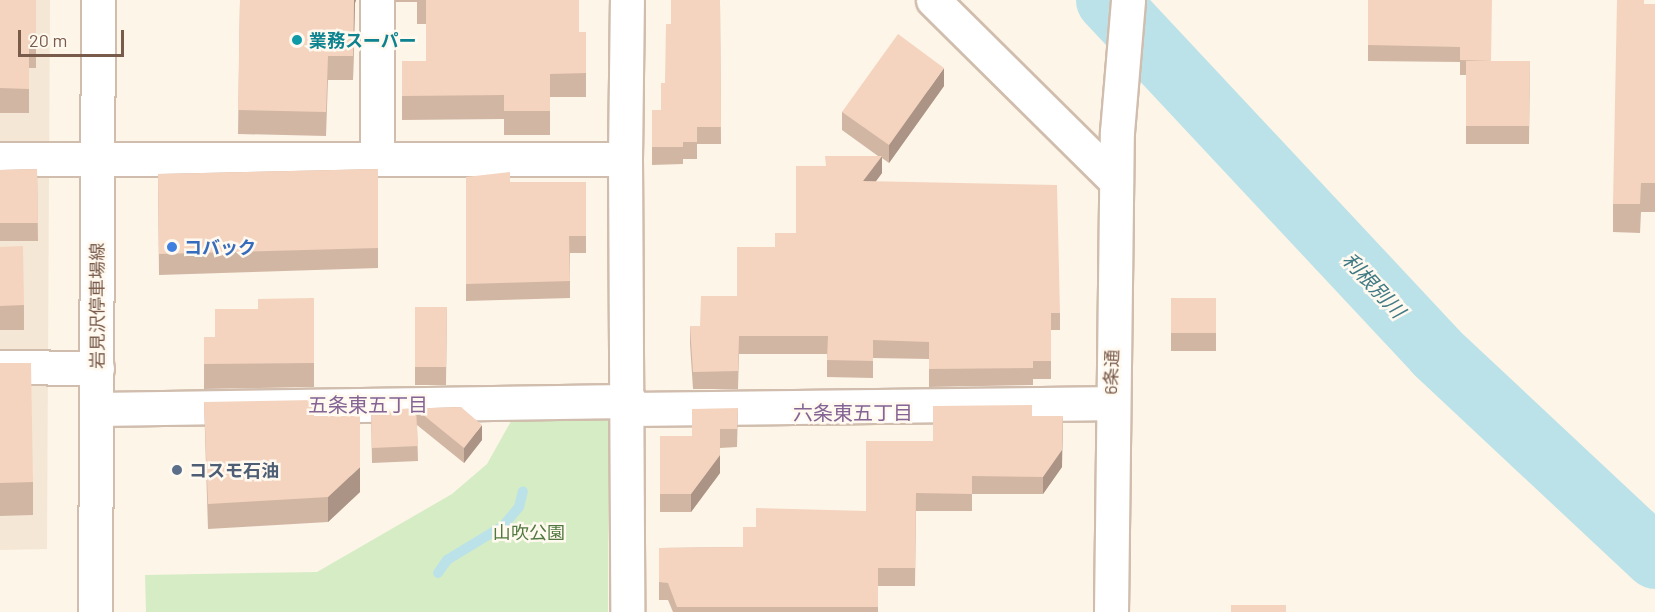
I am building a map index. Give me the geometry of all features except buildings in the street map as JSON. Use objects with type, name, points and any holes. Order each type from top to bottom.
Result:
[{"type":"street","name":"岩見沢停車場線","points":[[95,612],[98,0]]},
{"type":"street","points":[[377,0],[377,159]]},
{"type":"street","points":[[627,0],[625,159],[630,405],[627,612]]},
{"type":"street","points":[[933,0],[1116,181]]},
{"type":"street","name":"6条通","points":[[1111,612],[1110,403],[1117,132],[1128,0]]},
{"type":"street","points":[[0,159],[625,159]]},
{"type":"street","points":[[0,367],[97,368]]},
{"type":"street","points":[[97,409],[1110,403]]},
{"type":"shaded area","points":[[0,0],[50,0],[47,549],[0,550]]},
{"type":"green space","name":"山吹公園","points":[[609,414],[608,612],[146,612],[145,575],[317,572],[452,494],[487,464],[514,416]]},
{"type":"waterway","name":"利根別川","points":[[1107,0],[1436,352],[1655,557]]},
{"type":"waterway","points":[[438,573],[447,560],[503,526],[519,507],[523,491]]},
{"type":"place","name":"業務スーパー","points":[[297,40]]},
{"type":"place","name":"コバック","points":[[172,247]]},
{"type":"place","name":"コスモ石油","points":[[177,470]]},
{"type":"district","name":"五条東五丁目","points":[[368,404]]},
{"type":"district","name":"六条東五丁目","points":[[853,412]]}]
